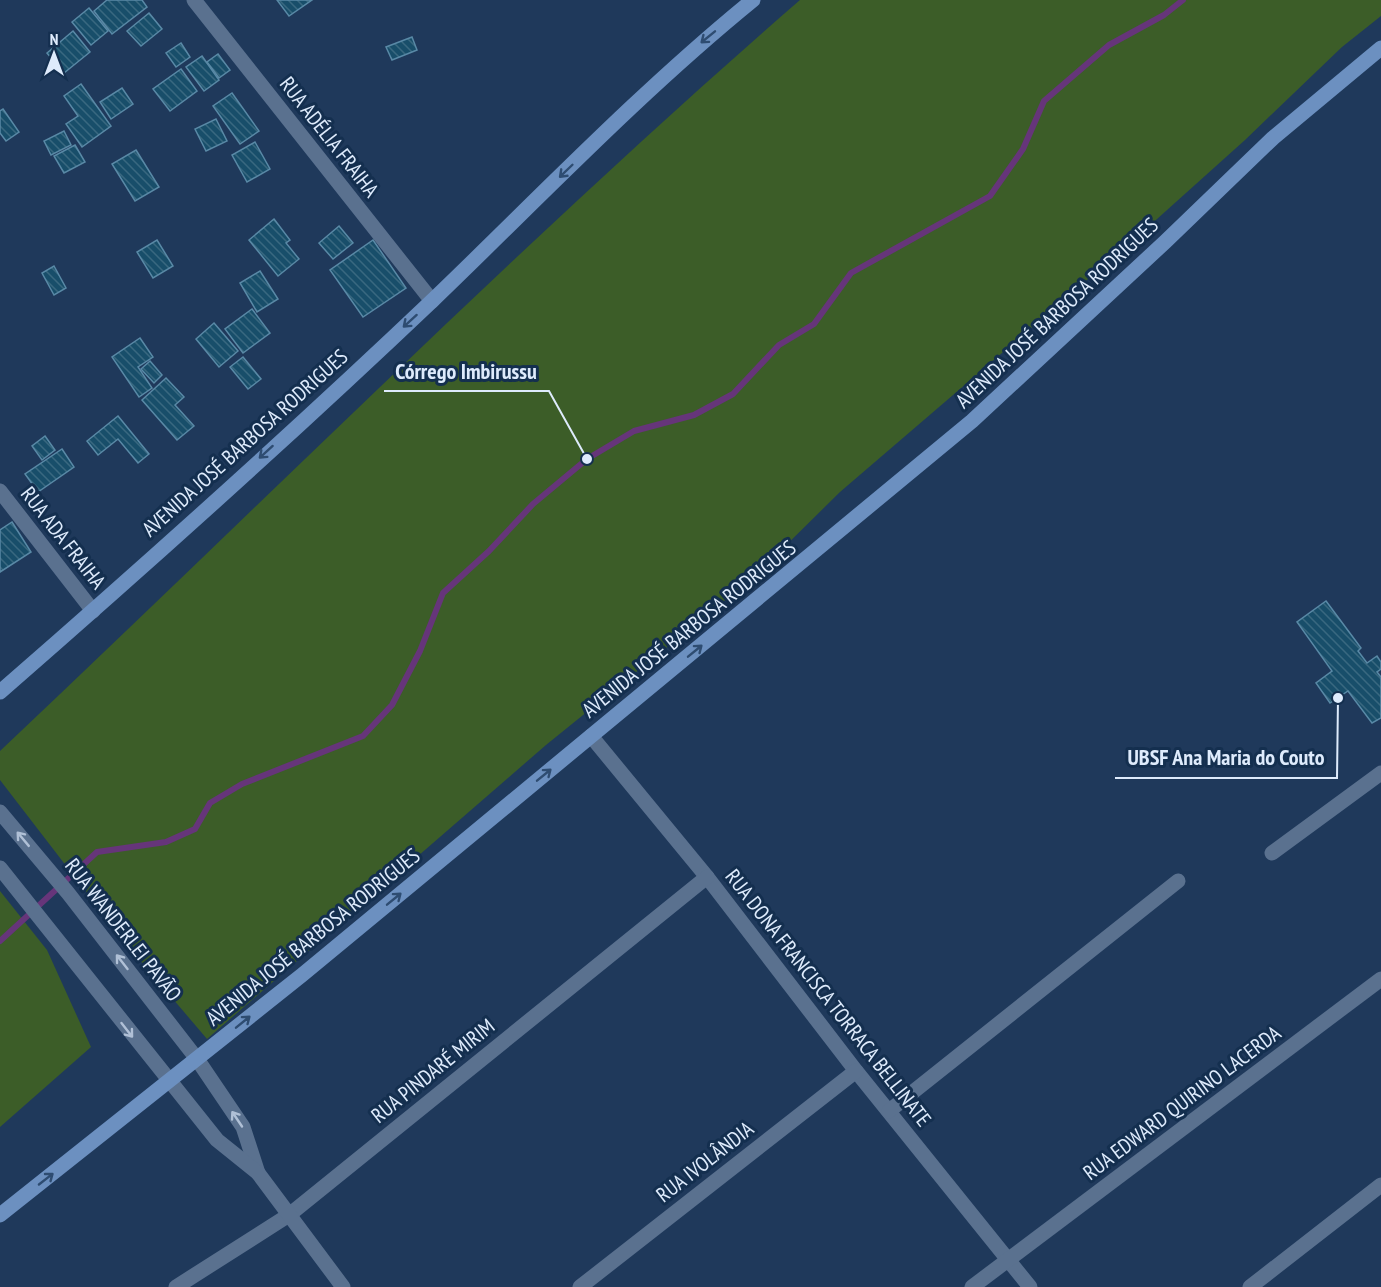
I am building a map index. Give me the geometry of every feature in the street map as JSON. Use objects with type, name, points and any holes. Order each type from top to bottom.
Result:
[{"type":"main road","name":"AVENIDA JOSÉ BARBOSA RODRIGUES","points":[[0,692],[93,611],[432,301],[698,45],[753,0]]},
{"type":"main road","name":"AVENIDA JOSÉ BARBOSA RODRIGUES","points":[[0,1215],[169,1083],[972,421],[1166,242],[1273,138],[1381,48]]},
{"type":"street","name":"RUA ADÉLIA FRAIHA","points":[[194,0],[432,301]]},
{"type":"street","name":"RUA ADA FRAIHA","points":[[0,491],[93,611]]},
{"type":"street","name":"RUA DONA FRANCISCA TORRACA BELLINATE","points":[[591,736],[707,876],[856,1071],[1030,1287]]},
{"type":"street","points":[[1272,853],[1381,773]]},
{"type":"street","name":"RUA WANDERLEI PAVÃO","points":[[0,812],[68,893],[197,1059],[243,1127],[258,1173]]},
{"type":"street","name":"RUA WANDERLEI PAVÃO","points":[[0,868],[169,1083],[217,1140],[258,1173],[343,1287]]},
{"type":"street","name":"RUA PINDARÉ MIRIM","points":[[176,1287],[289,1215],[707,876]]},
{"type":"street","points":[[889,1111],[1178,881]]},
{"type":"street","name":"RUA EDWARD QUIRINO LACERDA","points":[[972,1287],[1381,979]]},
{"type":"street","name":"RUA IVOLÂNDIA","points":[[580,1287],[856,1071]]},
{"type":"street","points":[[1250,1287],[1381,1185]]},
{"type":"green space","points":[[800,0],[1381,0],[1381,16],[1342,47],[1245,140],[1137,237],[840,492],[755,576],[546,745],[207,1039],[127,945],[0,780],[0,751],[396,371],[596,183]]},
{"type":"green space","points":[[0,891],[47,950],[91,1047],[0,1127]]},
{"type":"building","points":[[107,0],[142,0],[147,7],[112,34],[94,11]]},
{"type":"building","points":[[277,0],[312,0],[289,16]]},
{"type":"building","points":[[89,8],[108,31],[91,45],[72,22]]},
{"type":"building","points":[[149,13],[162,29],[141,46],[127,31]]},
{"type":"building","points":[[73,31],[90,52],[64,73],[47,53]]},
{"type":"building","points":[[412,37],[417,50],[392,60],[386,47]]},
{"type":"building","points":[[181,43],[190,57],[176,67],[166,53]]},
{"type":"building","points":[[218,54],[230,70],[219,78],[207,62]]},
{"type":"building","points":[[202,56],[219,80],[204,91],[186,67]]},
{"type":"building","points":[[181,69],[197,91],[170,111],[153,89]]},
{"type":"building","points":[[81,84],[111,126],[82,147],[66,124],[78,116],[64,96]]},
{"type":"building","points":[[122,88],[133,104],[111,119],[100,102]]},
{"type":"building","points":[[232,93],[259,131],[240,144],[213,106]]},
{"type":"building","points":[[3,109],[19,132],[6,141],[0,133],[0,111]]},
{"type":"building","points":[[216,119],[227,141],[206,151],[195,129]]},
{"type":"building","points":[[64,131],[71,145],[51,155],[44,141]]},
{"type":"building","points":[[255,142],[270,169],[247,182],[232,155]]},
{"type":"building","points":[[75,145],[85,162],[64,173],[54,156]]},
{"type":"building","points":[[136,150],[159,187],[135,201],[112,164]]},
{"type":"building","points":[[274,219],[290,240],[286,243],[299,259],[278,276],[249,240]]},
{"type":"building","points":[[339,226],[353,243],[333,259],[319,243]]},
{"type":"building","points":[[157,240],[173,266],[153,278],[137,252]]},
{"type":"building","points":[[373,240],[406,288],[363,317],[330,270]]},
{"type":"building","points":[[54,266],[66,288],[54,295],[42,273]]},
{"type":"building","points":[[260,271],[278,299],[257,312],[240,283]]},
{"type":"building","points":[[252,309],[270,333],[243,353],[225,329]]},
{"type":"building","points":[[214,323],[238,351],[219,367],[196,339]]},
{"type":"building","points":[[140,338],[153,357],[138,367],[152,388],[139,397],[112,357]]},
{"type":"building","points":[[243,357],[261,379],[248,389],[230,367]]},
{"type":"building","points":[[150,361],[162,375],[154,383],[141,369]]},
{"type":"building","points":[[166,378],[184,397],[175,405],[194,426],[177,440],[142,400]]},
{"type":"building","points":[[118,416],[149,454],[138,463],[118,439],[98,455],[87,441]]},
{"type":"building","points":[[45,436],[55,450],[42,460],[32,446]]},
{"type":"building","points":[[62,449],[74,467],[38,492],[25,474]]},
{"type":"building","points":[[12,522],[31,552],[0,572],[0,530]]},
{"type":"building","points":[[1326,601],[1361,648],[1358,651],[1367,663],[1377,656],[1381,662],[1381,669],[1377,672],[1381,677],[1381,718],[1372,723],[1348,691],[1330,703],[1316,683],[1332,671],[1297,622]]},
{"type":"waterway","points":[[0,941],[97,852],[166,842],[195,829],[210,803],[242,784],[363,736],[392,705],[420,651],[443,593],[489,551],[533,504],[587,459],[634,431],[694,415],[733,394],[779,345],[814,324],[851,273],[990,196],[1023,149],[1044,101],[1109,45],[1164,15],[1183,0]]},
{"type":"place","name":"Córrego Imbirussu","points":[[587,459]]},
{"type":"place","name":"UBSF Ana Maria do Couto","points":[[1338,698]]}]
